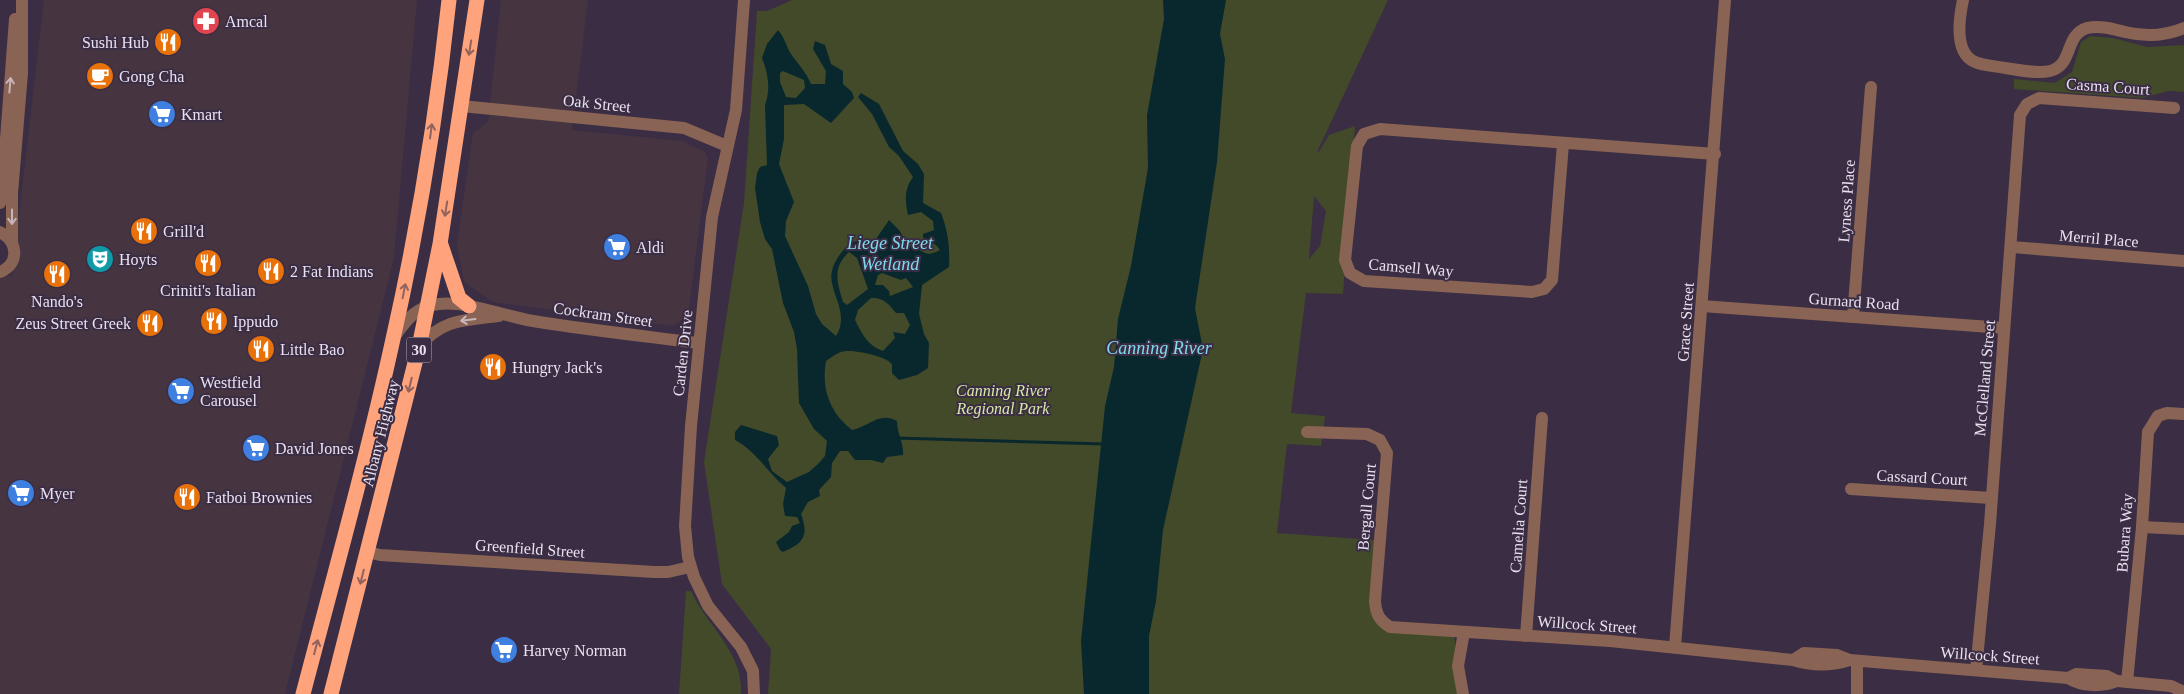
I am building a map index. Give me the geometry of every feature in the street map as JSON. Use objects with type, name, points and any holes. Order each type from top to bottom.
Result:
[{"type":"highway","name":"Albany Highway","points":[[303,694],[394,339],[421,195],[449,0]]},
{"type":"highway","name":"Albany Highway","points":[[331,694],[419,347],[421,310],[440,244],[478,0]]},
{"type":"highway","points":[[440,244],[459,298],[469,306]]},
{"type":"street","points":[[0,203],[4,190],[16,9],[21,0]]},
{"type":"street","points":[[0,272],[12,264],[15,257],[12,241],[12,193],[22,73],[24,10],[21,0]]},
{"type":"street","name":"Carden Drive","points":[[744,0],[736,110],[712,217],[691,426],[685,526],[690,567],[708,606],[741,647],[753,671],[754,694]]},
{"type":"street","name":"Grace Street","points":[[1676,647],[1715,154],[1725,0]]},
{"type":"street","points":[[1963,0],[1960,26],[1962,48],[1967,57],[1976,63],[2026,71],[2050,71],[2062,66],[2076,34],[2088,28],[2110,28],[2148,35],[2168,34],[2184,28]]},
{"type":"street","name":"Lyness Place","points":[[1853,317],[1871,87]]},
{"type":"street","name":"Casma Court","points":[[2039,98],[2174,108]]},
{"type":"street","name":"McClelland Street","points":[[1976,670],[1990,524],[2004,328],[2012,247],[2020,115],[2027,104],[2039,98]]},
{"type":"street","name":"Oak Street","points":[[461,106],[684,128],[727,146]]},
{"type":"street","name":"Camsell Way","points":[[1563,144],[1552,280],[1544,289],[1532,292],[1364,281],[1350,273],[1345,260],[1357,146],[1364,134],[1380,129],[1715,154]]},
{"type":"street","points":[[0,232],[12,241]]},
{"type":"street","name":"Merril Place","points":[[2012,247],[2184,261]]},
{"type":"street","name":"Cockram Street","points":[[421,310],[439,304],[469,306],[504,316],[699,343]]},
{"type":"street","name":"Gurnard Road","points":[[1702,306],[2004,328]]},
{"type":"street","points":[[394,339],[408,317],[421,310]]},
{"type":"street","name":"Cockram Street","points":[[419,347],[434,331],[446,324],[504,316]]},
{"type":"street","name":"Bubara Way","points":[[2122,682],[2142,527],[2148,432],[2158,416],[2166,413],[2184,414]]},
{"type":"street","name":"Camelia Court","points":[[1526,636],[1542,418]]},
{"type":"street","name":"Bergall Court","points":[[1307,432],[1367,434],[1380,440],[1387,453],[1375,601],[1376,613],[1381,621]]},
{"type":"street","name":"Cassard Court","points":[[1851,489],[1991,498]]},
{"type":"street","points":[[2142,527],[2184,530]]},
{"type":"street","name":"Greenfield Street","points":[[368,552],[380,555],[654,572],[668,572],[690,567]]},
{"type":"street","name":"Willcock Street","points":[[1381,621],[1390,627],[1610,641],[1793,660],[1804,663],[1836,664],[1854,661],[1976,670],[2068,678],[2077,684],[2107,686],[2122,682],[2170,686],[2184,692]]},
{"type":"street","points":[[1463,694],[1458,666],[1464,632]]},
{"type":"street","points":[[1854,661],[1857,694]]},
{"type":"street","name":"Willcock Street","points":[[2170,686],[2184,682]]},
{"type":"shaded area","name":"Westfield Carousel","points":[[44,0],[417,0],[394,257],[285,694],[0,694],[0,275],[12,276]]},
{"type":"shaded area","points":[[501,0],[588,0],[572,130],[682,141],[705,152],[708,158],[688,316],[672,326],[493,302],[464,282],[457,245],[473,133],[488,122]]},
{"type":"green space","name":"Canning River Regional Park","points":[[792,0],[1388,0],[1318,150],[1318,153],[1329,135],[1355,126],[1343,294],[1306,293],[1291,413],[1325,416],[1321,446],[1287,444],[1277,533],[1374,540],[1379,624],[1453,632],[1465,694],[768,694],[771,649],[722,584],[704,462],[744,203],[757,11],[767,11]],"holes":[[[1314,196],[1326,211],[1320,246],[1309,259]]]},
{"type":"green space","points":[[2090,36],[2113,38],[2147,47],[2184,45],[2184,92],[2169,91],[2142,98],[2014,89],[2014,79],[2055,83],[2072,72],[2081,42]]},
{"type":"green space","points":[[686,591],[691,591],[731,653],[737,666],[741,694],[679,694]]},
{"type":"water","name":"Canning River","points":[[1163,0],[1226,0],[1220,34],[1225,59],[1217,162],[1195,308],[1203,349],[1163,530],[1156,601],[1149,636],[1149,694],[1084,694],[1081,641],[1105,406],[1114,367],[1118,319],[1131,266],[1148,168],[1147,115],[1164,19]]},
{"type":"water","name":"Liege Street Wetland","points":[[778,30],[811,84],[825,84],[826,71],[813,49],[815,41],[825,45],[831,64],[843,71],[843,84],[852,92],[854,98],[831,123],[804,104],[784,105],[784,139],[779,164],[794,202],[786,221],[785,236],[808,286],[816,314],[822,324],[836,336],[841,319],[831,279],[832,271],[837,259],[851,242],[876,239],[889,220],[899,230],[909,246],[931,254],[940,250],[936,245],[923,238],[923,234],[934,230],[933,221],[921,212],[908,215],[906,195],[913,177],[899,156],[889,147],[872,114],[858,97],[861,93],[879,104],[903,151],[918,164],[924,174],[923,203],[941,213],[947,233],[949,253],[949,267],[922,285],[919,314],[924,334],[929,343],[928,368],[917,375],[899,380],[892,373],[890,362],[872,355],[844,351],[826,361],[826,391],[838,416],[852,430],[879,419],[891,418],[897,421],[903,455],[887,457],[883,463],[871,460],[855,460],[848,451],[840,451],[832,463],[831,477],[819,490],[820,496],[808,502],[801,514],[805,528],[803,538],[796,545],[783,552],[776,542],[789,532],[792,526],[800,523],[797,517],[785,516],[783,504],[786,488],[756,456],[735,440],[735,432],[741,425],[777,436],[779,445],[768,459],[772,471],[787,482],[809,472],[819,463],[825,456],[827,441],[814,429],[799,403],[797,349],[794,332],[783,303],[772,249],[765,239],[760,222],[755,188],[757,173],[760,167],[767,165],[765,105],[768,81],[762,58],[767,44]],"holes":[[[783,71],[804,80],[805,88],[796,98],[786,97],[780,82],[780,73]],[[849,252],[857,258],[868,289],[847,305],[843,302],[837,276],[840,264]],[[882,273],[901,280],[906,278],[913,287],[890,296],[889,291],[883,285],[875,285],[878,275]],[[871,298],[879,299],[888,304],[896,313],[904,313],[910,325],[905,334],[893,332],[895,338],[883,351],[869,343],[863,335],[855,320],[858,310]]]},
{"type":"waterway","points":[[896,438],[1104,444]]},
{"type":"place","name":"Amcal","points":[[206,21]]},
{"type":"place","name":"Sushi Hub","points":[[168,42]]},
{"type":"place","name":"Gong Cha","points":[[100,76]]},
{"type":"place","name":"Kmart","points":[[162,114]]},
{"type":"place","name":"Grill'd","points":[[144,231]]},
{"type":"place","name":"Aldi","points":[[617,247]]},
{"type":"place","name":"Hoyts","points":[[100,259]]},
{"type":"place","name":"Criniti's Italian","points":[[208,263]]},
{"type":"place","name":"2 Fat Indians","points":[[271,271]]},
{"type":"place","name":"Nando's","points":[[57,274]]},
{"type":"place","name":"Ippudo","points":[[214,321]]},
{"type":"place","name":"Zeus Street Greek","points":[[150,323]]},
{"type":"place","name":"Little Bao","points":[[261,349]]},
{"type":"place","name":"Hungry Jack's","points":[[493,367]]},
{"type":"place","name":"Westfield Carousel","points":[[181,391]]},
{"type":"place","name":"David Jones","points":[[256,448]]},
{"type":"place","name":"Myer","points":[[21,493]]},
{"type":"place","name":"Fatboi Brownies","points":[[187,497]]},
{"type":"place","name":"Harvey Norman","points":[[504,650]]}]
